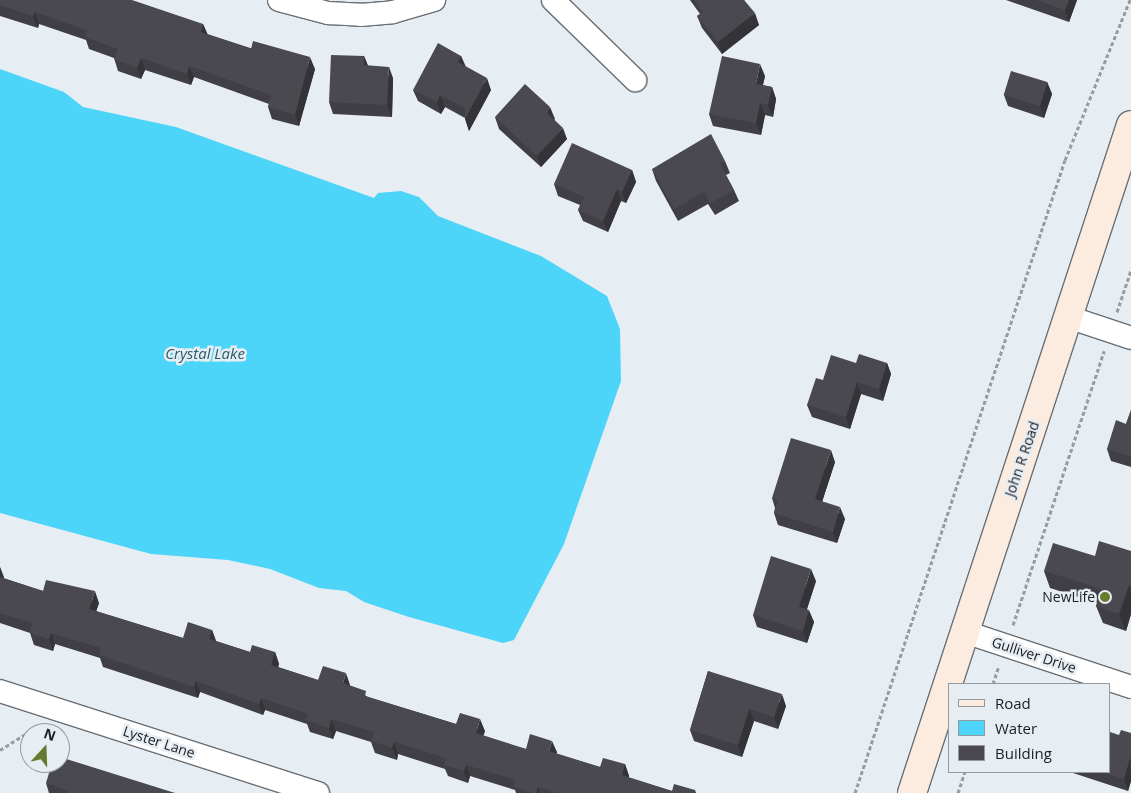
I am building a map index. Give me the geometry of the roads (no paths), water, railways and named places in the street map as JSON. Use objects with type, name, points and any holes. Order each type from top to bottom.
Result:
[{"type":"main road","name":"John R Road","points":[[948,683],[1131,125]]},
{"type":"main road","name":"John R Road","points":[[912,793],[948,684]]},
{"type":"street","points":[[280,0],[328,13],[361,15],[393,12],[434,0]]},
{"type":"street","points":[[553,0],[635,80]]},
{"type":"street","points":[[1068,317],[1131,338]]},
{"type":"street","name":"Gulliver Drive","points":[[965,632],[1131,687]]},
{"type":"street","name":"Lyster Lane","points":[[0,691],[318,793]]},
{"type":"water","name":"Crystal Lake","points":[[0,69],[64,92],[83,107],[176,127],[374,198],[378,193],[401,191],[419,197],[438,216],[541,256],[607,296],[620,329],[621,381],[564,544],[514,640],[503,643],[409,617],[364,602],[346,591],[319,588],[270,569],[228,560],[151,554],[0,513]]},
{"type":"place","name":"NewLife","points":[[1105,597]]}]
